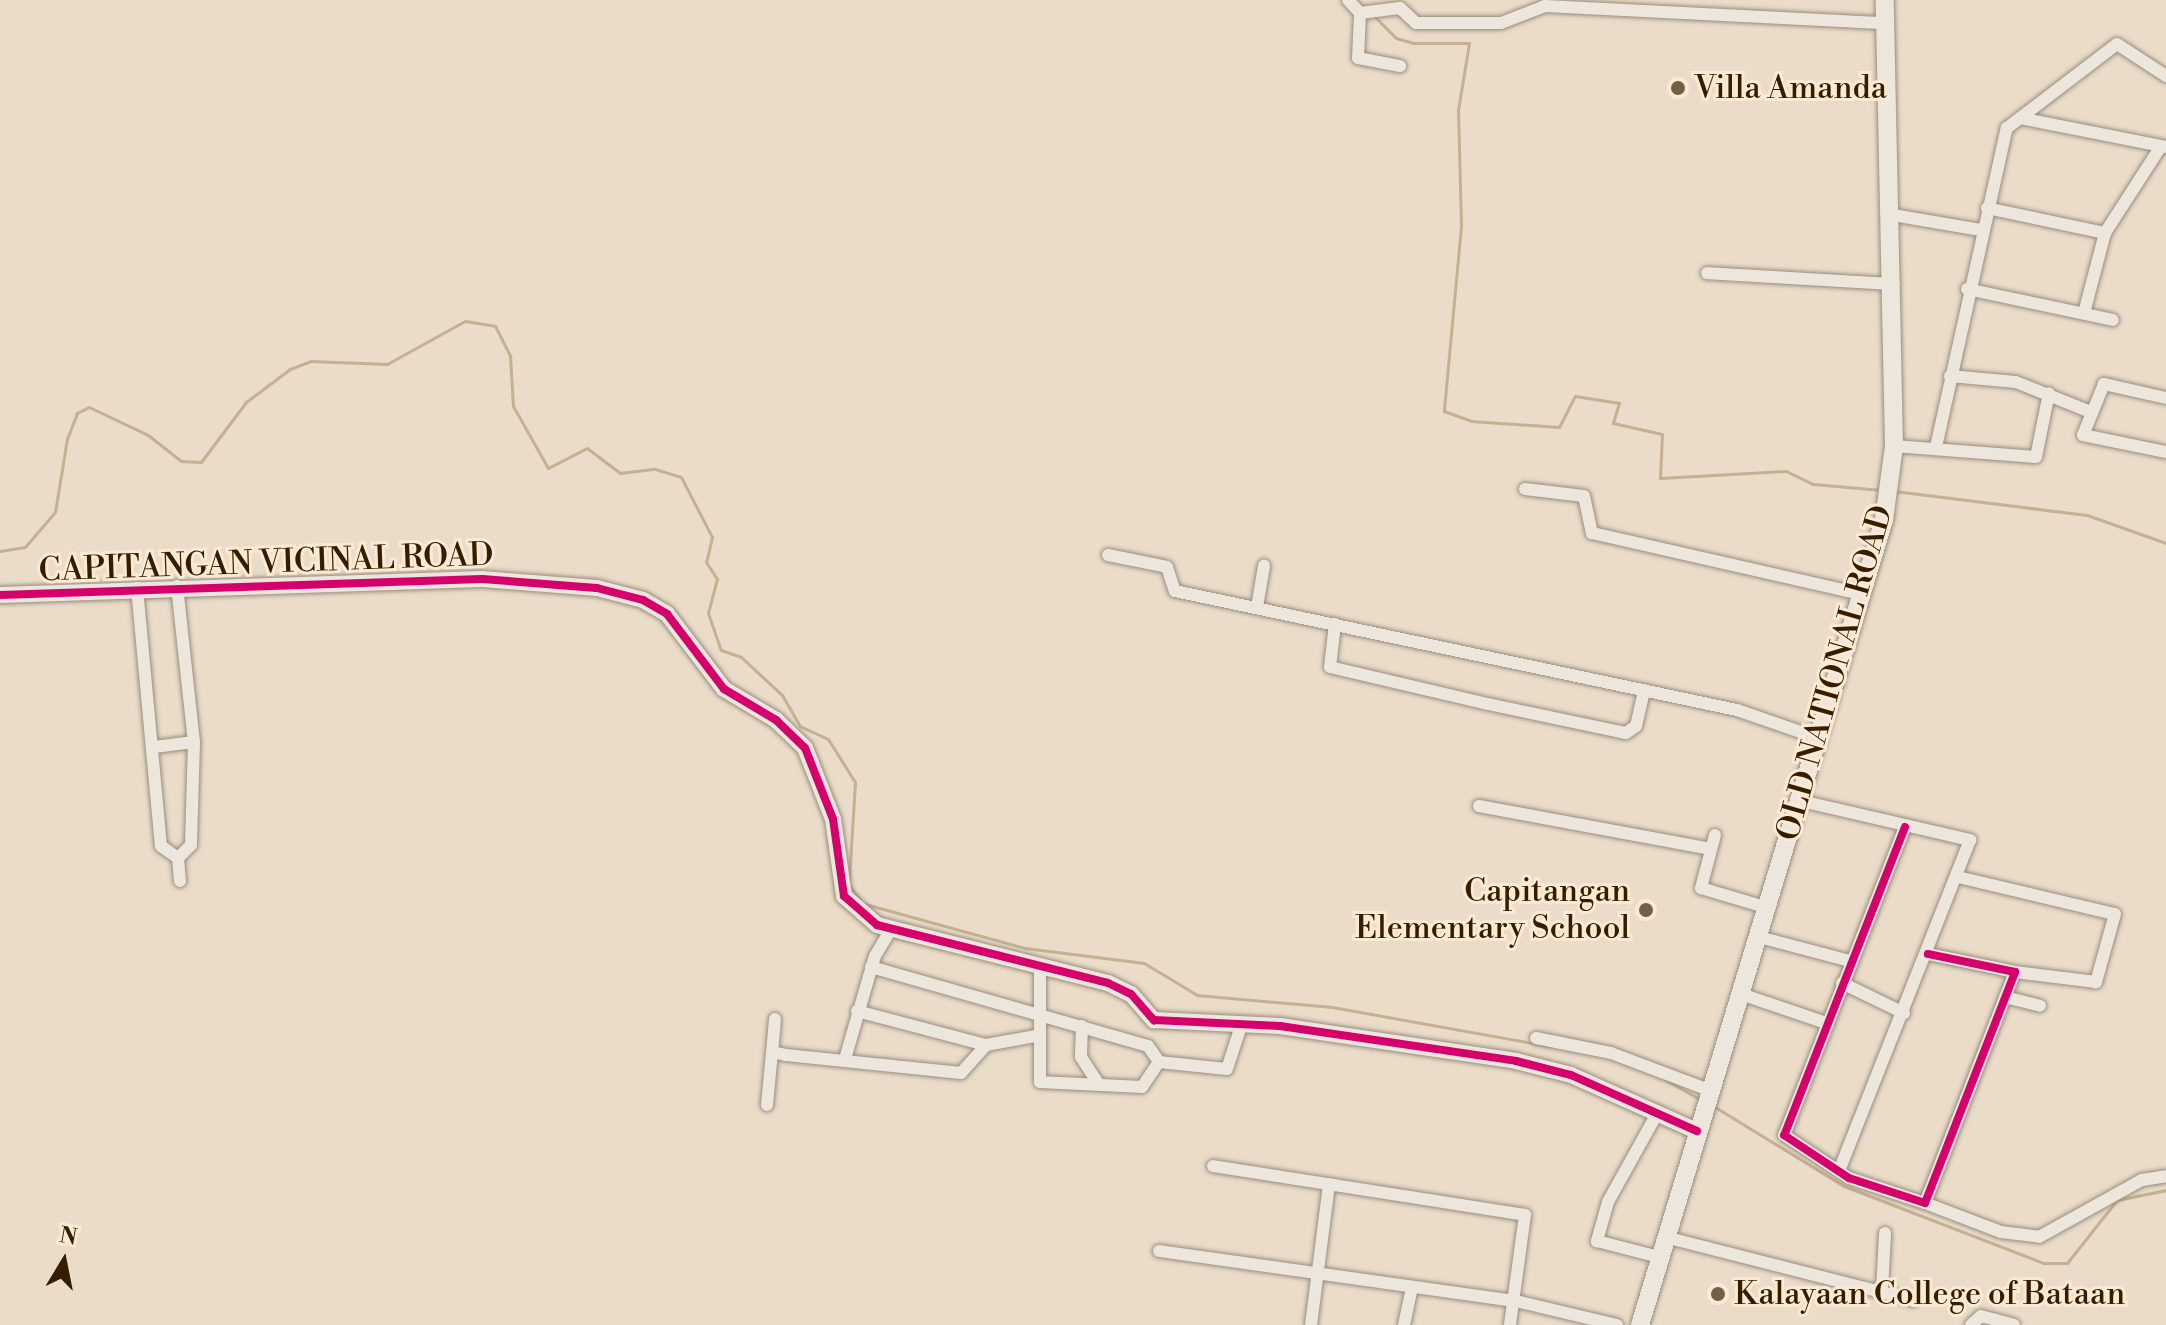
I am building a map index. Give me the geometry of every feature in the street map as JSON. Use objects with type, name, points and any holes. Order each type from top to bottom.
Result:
[{"type":"main road","name":"OLD NATIONAL ROAD","points":[[1640,1325],[1706,1100],[1768,908],[1815,737],[1864,595],[1888,489],[1894,446],[1894,284],[1885,0]]},
{"type":"street","points":[[1348,0],[1360,13],[1358,58],[1400,66]]},
{"type":"street","points":[[1527,16],[1531,0]]},
{"type":"street","points":[[1360,13],[1400,8],[1416,23],[1527,16],[1545,6],[1886,23]]},
{"type":"street","points":[[1936,447],[1967,289],[2007,128],[2117,44],[2166,76]]},
{"type":"street","points":[[2020,118],[2164,147],[2105,233],[2084,313]]},
{"type":"street","points":[[1987,208],[2105,233]]},
{"type":"street","points":[[1893,215],[1981,230]]},
{"type":"street","points":[[1707,273],[1894,284]]},
{"type":"street","points":[[1967,289],[2113,320]]},
{"type":"street","points":[[1950,376],[2016,382],[2088,411]]},
{"type":"street","points":[[2166,398],[2104,384],[2088,411],[2083,435],[2166,452]]},
{"type":"street","points":[[1894,446],[2036,457],[2049,393]]},
{"type":"street","points":[[1525,489],[1584,496],[1592,533],[1864,595]]},
{"type":"street","points":[[1108,555],[1167,567],[1175,591],[1737,710],[1815,737]]},
{"type":"street","points":[[1257,607],[1264,566]]},
{"type":"street","name":"CAPITANGAN VICINAL ROAD","points":[[0,595],[177,586],[540,581],[643,600],[667,614],[724,689],[776,720],[805,748],[833,819],[844,896],[855,912],[892,928],[1040,966],[1131,994],[1154,1020],[1241,1026],[1516,1061],[1658,1112],[1697,1131]]},
{"type":"street","points":[[177,586],[194,742],[191,845],[178,858]]},
{"type":"street","points":[[137,588],[161,846],[178,858],[180,881]]},
{"type":"street","points":[[1335,624],[1328,662],[1336,670],[1626,733],[1636,726],[1644,690]]},
{"type":"street","points":[[154,747],[194,742]]},
{"type":"street","points":[[1797,800],[1970,840],[1928,954],[1839,1171]]},
{"type":"street","points":[[1479,806],[1711,849]]},
{"type":"street","points":[[1905,827],[1784,1135],[1839,1171],[2001,1232],[2039,1237],[2142,1180],[2166,1176]]},
{"type":"street","points":[[1715,835],[1701,888],[1768,908]]},
{"type":"street","points":[[1928,954],[2015,972],[2096,982],[2115,914],[1958,877]]},
{"type":"street","points":[[845,1059],[871,967],[892,928]]},
{"type":"street","points":[[1759,937],[1850,961]]},
{"type":"street","points":[[1040,966],[1036,1011],[1040,1082],[1142,1087],[1159,1062]]},
{"type":"street","points":[[871,967],[1036,1011],[1148,1046],[1159,1062],[1227,1069],[1241,1026]]},
{"type":"street","points":[[1925,1203],[2015,972]]},
{"type":"street","points":[[1842,983],[1904,1013]]},
{"type":"street","points":[[1741,994],[1826,1023]]},
{"type":"street","points":[[2005,997],[2040,1006]]},
{"type":"street","points":[[857,1011],[986,1045],[1036,1036]]},
{"type":"street","points":[[767,1105],[775,1019]]},
{"type":"street","points":[[1082,1026],[1081,1057],[1099,1085]]},
{"type":"street","points":[[1536,1038],[1611,1053],[1706,1100]]},
{"type":"street","points":[[772,1052],[961,1073],[986,1045]]},
{"type":"street","points":[[1658,1112],[1608,1202],[1597,1241],[1659,1257]]},
{"type":"street","points":[[1213,1166],[1527,1216],[1510,1325]]},
{"type":"street","points":[[1311,1325],[1315,1273],[1329,1184]]},
{"type":"street","points":[[1882,1291],[1885,1233]]},
{"type":"street","points":[[1665,1237],[1913,1300]]},
{"type":"street","points":[[1159,1251],[1516,1301],[1617,1325]]},
{"type":"street","points":[[1404,1325],[1412,1287]]},
{"type":"street","points":[[1971,1325],[1981,1316],[2014,1325]]},
{"type":"waterway","points":[[1374,16],[1396,38],[1413,43],[1469,43],[1458,110],[1461,226],[1444,411],[1471,421],[1559,427],[1575,396],[1619,403],[1613,423],[1662,434],[1660,478],[1786,471],[1813,484],[1882,490]]},
{"type":"waterway","points":[[0,551],[25,547],[55,512],[67,439],[77,413],[89,407],[148,435],[181,461],[201,462],[246,402],[290,369],[311,361],[387,364],[465,321],[495,326],[510,356],[513,406],[548,468],[587,448],[620,473],[655,469],[681,477],[712,537],[706,562],[717,579],[708,613],[721,650],[741,657],[782,695],[800,726],[828,739],[855,782],[849,879]]},
{"type":"waterway","points":[[1894,491],[2087,515],[2166,543]]},
{"type":"waterway","points":[[850,886],[860,900]]},
{"type":"waterway","points":[[865,904],[1025,948],[1144,963],[1197,995],[1332,1007],[1548,1046]]},
{"type":"waterway","points":[[1666,1080],[1701,1100]]},
{"type":"waterway","points":[[1715,1107],[1844,1186],[2044,1263],[2067,1263],[2117,1200],[2166,1190]]},
{"type":"cycle path","points":[[0,595],[482,579],[597,588],[643,600],[667,614],[724,689],[776,720],[805,748],[833,819],[844,896],[877,925],[1108,983],[1131,994],[1154,1020],[1280,1026],[1516,1061],[1571,1075],[1697,1131]]},
{"type":"cycle path","points":[[1905,827],[1784,1135],[1849,1178],[1925,1203],[2015,972],[1928,954]]},
{"type":"place","name":"Villa Amanda","points":[[1678,88]]},
{"type":"place","name":"Capitangan Elementary School","points":[[1646,910]]},
{"type":"place","name":"Kalayaan College of Bataan","points":[[1718,1294]]}]
